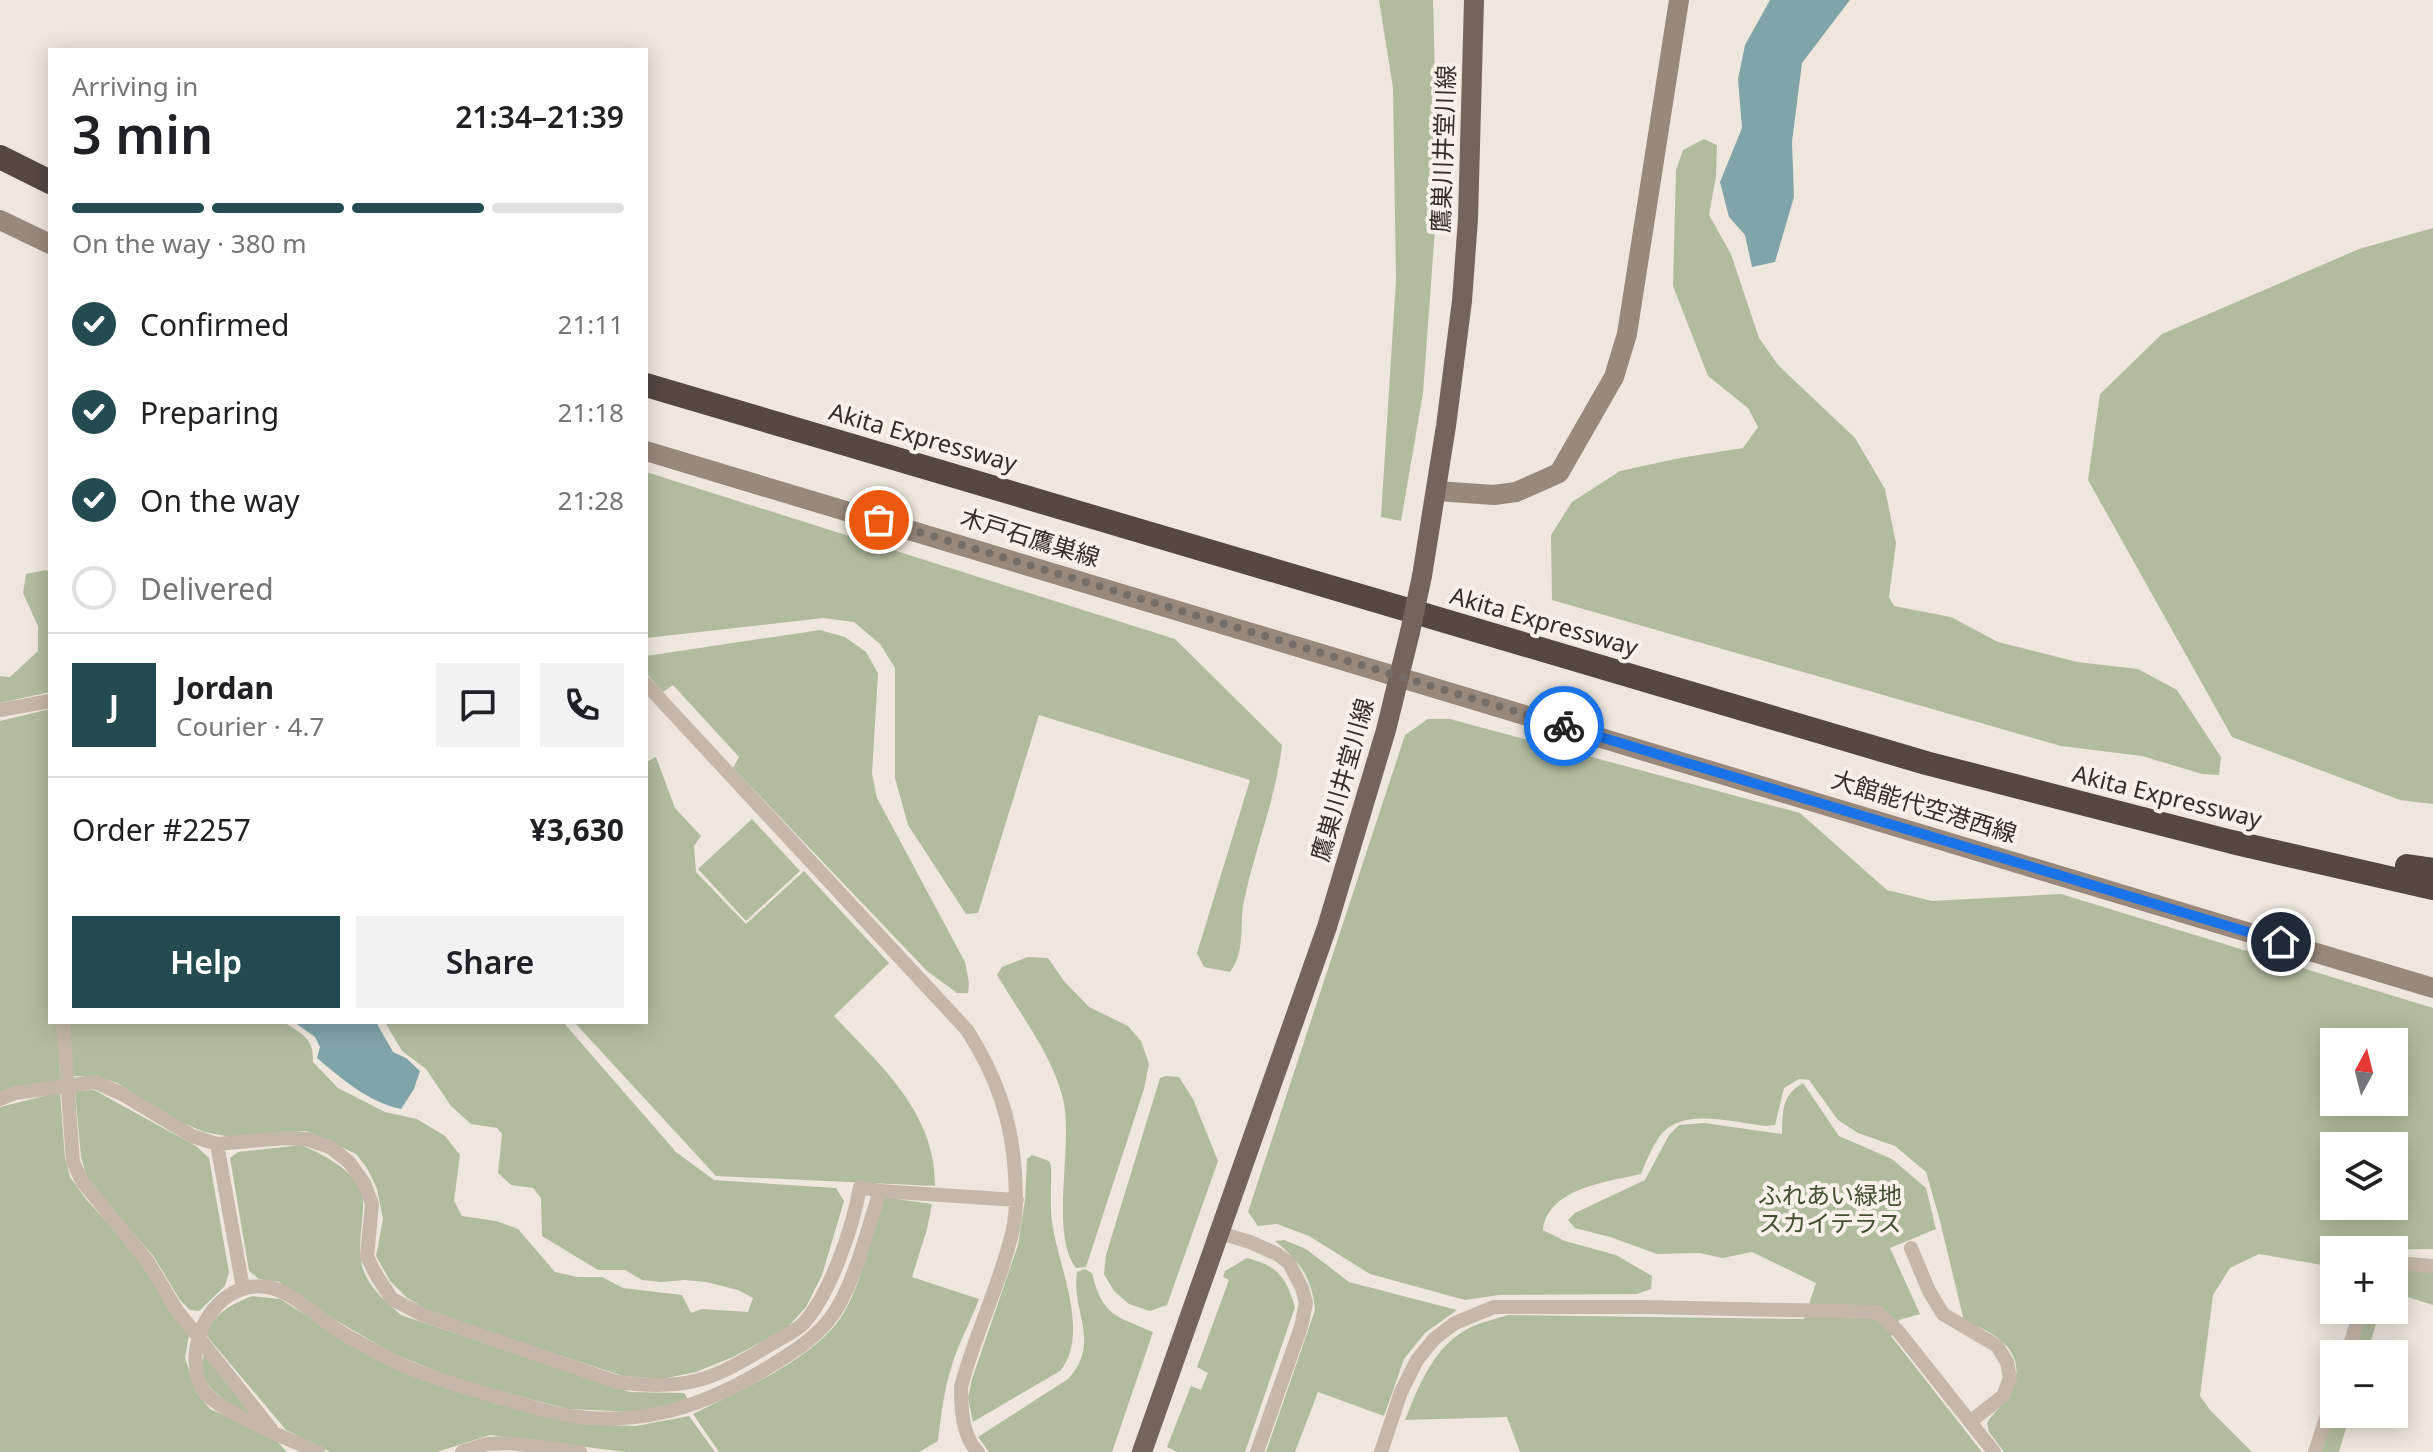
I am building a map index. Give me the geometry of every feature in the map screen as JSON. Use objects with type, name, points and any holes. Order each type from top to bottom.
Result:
[{"type":"highway","points":[[0,141],[48,165]]},
{"type":"highway","points":[[0,157],[48,181]]},
{"type":"highway","name":"Akita Expressway","points":[[648,372],[1926,747],[2421,881]]},
{"type":"highway","name":"Akita Expressway","points":[[648,386],[1926,763],[2188,831],[2421,881]]},
{"type":"highway","points":[[2421,881],[2433,871]]},
{"type":"main road","name":"鷹巣川井堂川線","points":[[1142,1452],[1327,927],[1400,676],[1437,491],[1462,301],[1468,219],[1474,0]]},
{"type":"main road","points":[[1437,491],[1494,495],[1516,492],[1559,473],[1614,377],[1629,320],[1679,0]]},
{"type":"main road","points":[[0,220],[48,243]]},
{"type":"main road","name":"木戸石鷹巣線","points":[[648,452],[1400,676]]},
{"type":"main road","name":"大館能代空港西線","points":[[1400,676],[2433,988]]},
{"type":"street","points":[[648,686],[967,1030],[998,1086],[1009,1120],[1017,1200],[1013,1228],[961,1387],[961,1411],[973,1447],[978,1452]]},
{"type":"street","points":[[0,710],[48,701]]},
{"type":"street","points":[[63,1024],[73,1162],[82,1181],[148,1262],[176,1309],[274,1433]]},
{"type":"street","points":[[0,1099],[15,1093],[95,1082],[122,1094],[192,1136],[217,1144],[285,1138],[306,1139],[330,1147],[349,1162],[364,1183],[372,1204],[367,1257],[392,1299],[423,1315],[617,1382],[646,1386],[703,1381],[743,1362],[802,1325],[819,1303],[836,1263],[857,1206],[860,1187],[1017,1200]]},
{"type":"street","points":[[217,1144],[243,1288]]},
{"type":"street","points":[[318,1452],[219,1404],[202,1389],[194,1357],[198,1337],[207,1317],[219,1303],[243,1288],[268,1287],[290,1297],[341,1332],[399,1363],[455,1385],[559,1414],[591,1418],[640,1417],[684,1409],[739,1385],[804,1346],[830,1319],[845,1292],[880,1191]]},
{"type":"street","points":[[1217,1232],[1250,1242],[1289,1263],[1306,1303],[1257,1452]]},
{"type":"street","points":[[1911,1248],[1929,1291],[1943,1314],[1997,1346],[2007,1362],[2010,1378],[2003,1396],[1971,1421]]},
{"type":"street","points":[[2408,1264],[2433,1266]]},
{"type":"street","points":[[1381,1452],[1401,1392],[1417,1360],[1434,1339],[1455,1323],[1494,1307],[1691,1307],[1877,1312],[1898,1331],[1994,1452]]},
{"type":"street","points":[[2315,1452],[2323,1428]]},
{"type":"street","points":[[462,1452],[487,1444],[509,1443],[580,1452]]},
{"type":"green space","points":[[1379,0],[1433,0],[1438,188],[1423,393],[1401,521],[1381,517],[1396,280],[1393,88]]},
{"type":"green space","points":[[1704,139],[1717,145],[1716,176],[1709,215],[1731,254],[1759,338],[1778,365],[1855,438],[1885,489],[1896,543],[1889,597],[1894,606],[1951,617],[1998,642],[2077,662],[2138,669],[2177,690],[2221,757],[2219,775],[2202,774],[2142,756],[2061,746],[1552,600],[1551,535],[1572,502],[1620,471],[1743,448],[1758,427],[1748,408],[1708,376],[1673,286],[1676,170],[1683,150]]},
{"type":"green space","points":[[2433,228],[2433,804],[2400,800],[2232,737],[2088,480],[2100,394],[2162,334],[2359,249]]},
{"type":"green space","points":[[648,473],[1175,639],[1282,745],[1275,784],[1244,901],[1238,955],[1230,972],[1204,967],[1197,953],[1250,780],[1039,715],[978,913],[966,914],[908,825],[895,778],[895,668],[880,644],[854,622],[823,618],[648,638]]},
{"type":"green space","points":[[48,571],[48,692],[0,703],[0,676],[10,677],[38,651],[38,626],[23,593],[26,574]]},
{"type":"green space","points":[[820,630],[845,637],[866,652],[878,673],[872,774],[877,798],[965,962],[968,993],[957,993],[927,971],[733,768],[739,757],[673,685],[663,692],[648,675],[648,656]]},
{"type":"green space","points":[[48,709],[48,1024],[58,1024],[60,1080],[0,1095],[0,721]]},
{"type":"green space","points":[[1428,719],[1450,719],[1800,813],[1887,890],[1932,901],[2061,894],[2433,1008],[2433,1249],[2408,1249],[2408,1236],[2320,1236],[2320,1265],[2259,1254],[2230,1268],[2213,1295],[2200,1396],[2252,1452],[2004,1452],[1989,1432],[1987,1423],[2010,1394],[2015,1380],[2013,1356],[1999,1339],[1964,1321],[1926,1172],[1895,1146],[1858,1133],[1838,1120],[1809,1080],[1799,1079],[1784,1088],[1775,1125],[1708,1119],[1679,1122],[1658,1139],[1641,1174],[1581,1189],[1567,1196],[1547,1216],[1543,1230],[1565,1241],[1616,1255],[1652,1276],[1651,1289],[1637,1294],[1499,1295],[1465,1300],[1370,1274],[1309,1236],[1277,1224],[1258,1226],[1248,1212],[1405,735]]},
{"type":"green space","points":[[656,757],[675,808],[701,836],[694,846],[696,872],[746,924],[804,871],[889,963],[834,1016],[886,1072],[916,1113],[933,1160],[935,1186],[716,1176],[576,1024],[648,1024],[648,761]]},
{"type":"green space","points":[[752,819],[800,871],[746,921],[698,869]]},
{"type":"green space","points":[[1028,957],[1048,958],[1064,981],[1089,1007],[1128,1026],[1141,1041],[1149,1064],[1144,1089],[1086,1267],[1076,1268],[1068,1253],[1064,1234],[1066,1118],[1058,1082],[1043,1050],[997,975],[1002,967]]},
{"type":"green space","points":[[70,1024],[287,1024],[306,1038],[312,1047],[313,1062],[338,1088],[385,1112],[417,1119],[445,1136],[460,1155],[454,1201],[462,1216],[496,1221],[518,1229],[555,1272],[577,1277],[602,1277],[623,1288],[682,1295],[691,1313],[702,1309],[748,1312],[753,1298],[738,1290],[706,1282],[642,1280],[625,1270],[598,1270],[542,1236],[541,1198],[533,1188],[511,1185],[498,1173],[502,1134],[497,1128],[471,1124],[451,1106],[426,1069],[402,1051],[386,1024],[565,1024],[676,1152],[714,1180],[836,1188],[844,1201],[822,1275],[806,1307],[786,1329],[733,1357],[696,1372],[662,1379],[623,1376],[432,1313],[406,1297],[390,1281],[376,1256],[383,1219],[377,1189],[356,1154],[306,1131],[231,1137],[204,1132],[174,1119],[117,1083],[98,1077],[72,1076]]},
{"type":"green space","points":[[1179,1077],[1193,1099],[1218,1161],[1167,1305],[1150,1311],[1129,1304],[1114,1291],[1104,1274],[1106,1255],[1160,1078]]},
{"type":"green space","name":"ふれあい緑地 スカイテラス","points":[[1803,1083],[1839,1136],[1892,1159],[1926,1188],[1936,1229],[1890,1248],[1920,1314],[1899,1320],[1891,1336],[1982,1452],[1520,1452],[1507,1417],[1405,1420],[1429,1367],[1447,1344],[1471,1327],[1508,1315],[1804,1319],[1816,1283],[1752,1252],[1723,1258],[1699,1253],[1657,1254],[1575,1228],[1568,1220],[1575,1213],[1645,1180],[1669,1135],[1679,1125],[1704,1123],[1782,1134],[1787,1099]]},
{"type":"green space","points":[[94,1090],[196,1146],[209,1158],[229,1272],[225,1286],[199,1311],[190,1310],[180,1300],[154,1257],[88,1181],[81,1157],[75,1091]]},
{"type":"green space","points":[[60,1092],[65,1158],[70,1177],[137,1256],[189,1335],[185,1358],[196,1392],[210,1409],[274,1438],[287,1452],[0,1452],[0,1107]]},
{"type":"green space","points":[[301,1145],[343,1168],[358,1186],[363,1209],[362,1266],[373,1287],[401,1315],[630,1392],[684,1393],[688,1399],[680,1406],[636,1412],[568,1409],[461,1381],[394,1354],[325,1314],[279,1282],[259,1279],[249,1271],[230,1158],[238,1152]]},
{"type":"green space","points":[[1032,1155],[1049,1161],[1051,1166],[1052,1220],[1070,1302],[1073,1339],[1069,1356],[1060,1371],[973,1422],[968,1398],[972,1379],[1018,1245],[1027,1159]]},
{"type":"green space","points":[[883,1197],[932,1204],[912,1277],[979,1299],[949,1374],[938,1441],[919,1452],[719,1452],[693,1414],[784,1367],[831,1330],[841,1318],[857,1285]]},
{"type":"green space","points":[[1284,1240],[1306,1249],[1349,1282],[1457,1310],[1425,1333],[1404,1359],[1384,1416],[1318,1392],[1295,1452],[1266,1452],[1315,1310],[1308,1279],[1275,1241]]},
{"type":"green space","points":[[1247,1258],[1279,1274],[1295,1307],[1245,1452],[1177,1452],[1167,1447],[1191,1386],[1201,1390],[1208,1373],[1197,1367],[1229,1280],[1223,1277],[1225,1271]]},
{"type":"green space","points":[[1085,1269],[1092,1273],[1101,1298],[1112,1313],[1153,1332],[1112,1452],[989,1452],[978,1437],[1068,1379],[1078,1365],[1084,1340],[1076,1287],[1077,1272]]},
{"type":"green space","points":[[2408,1270],[2433,1270],[2433,1305],[2408,1297]]},
{"type":"green space","points":[[252,1296],[280,1299],[382,1362],[497,1404],[581,1424],[636,1426],[689,1416],[715,1452],[626,1452],[490,1435],[437,1452],[330,1452],[286,1430],[206,1335],[224,1310]]},
{"type":"green space","points":[[2363,1324],[2376,1324],[2371,1340],[2357,1340]]},
{"type":"green space","points":[[204,1355],[254,1417],[216,1393],[209,1385],[203,1376]]},
{"type":"green space","points":[[2329,1428],[2346,1428],[2339,1452],[2320,1452]]},
{"type":"water","points":[[1770,0],[1850,0],[1802,63],[1792,142],[1794,197],[1775,262],[1752,267],[1745,235],[1729,217],[1720,182],[1742,128],[1738,79],[1745,45]]},
{"type":"water","points":[[297,1024],[377,1024],[393,1052],[406,1058],[420,1071],[414,1089],[401,1109],[367,1095],[336,1074],[317,1058],[320,1047],[315,1037]]},
{"type":"way so far","points":[[879,520],[1564,726]]},
{"type":"route","points":[[1564,726],[2281,942]]}]
